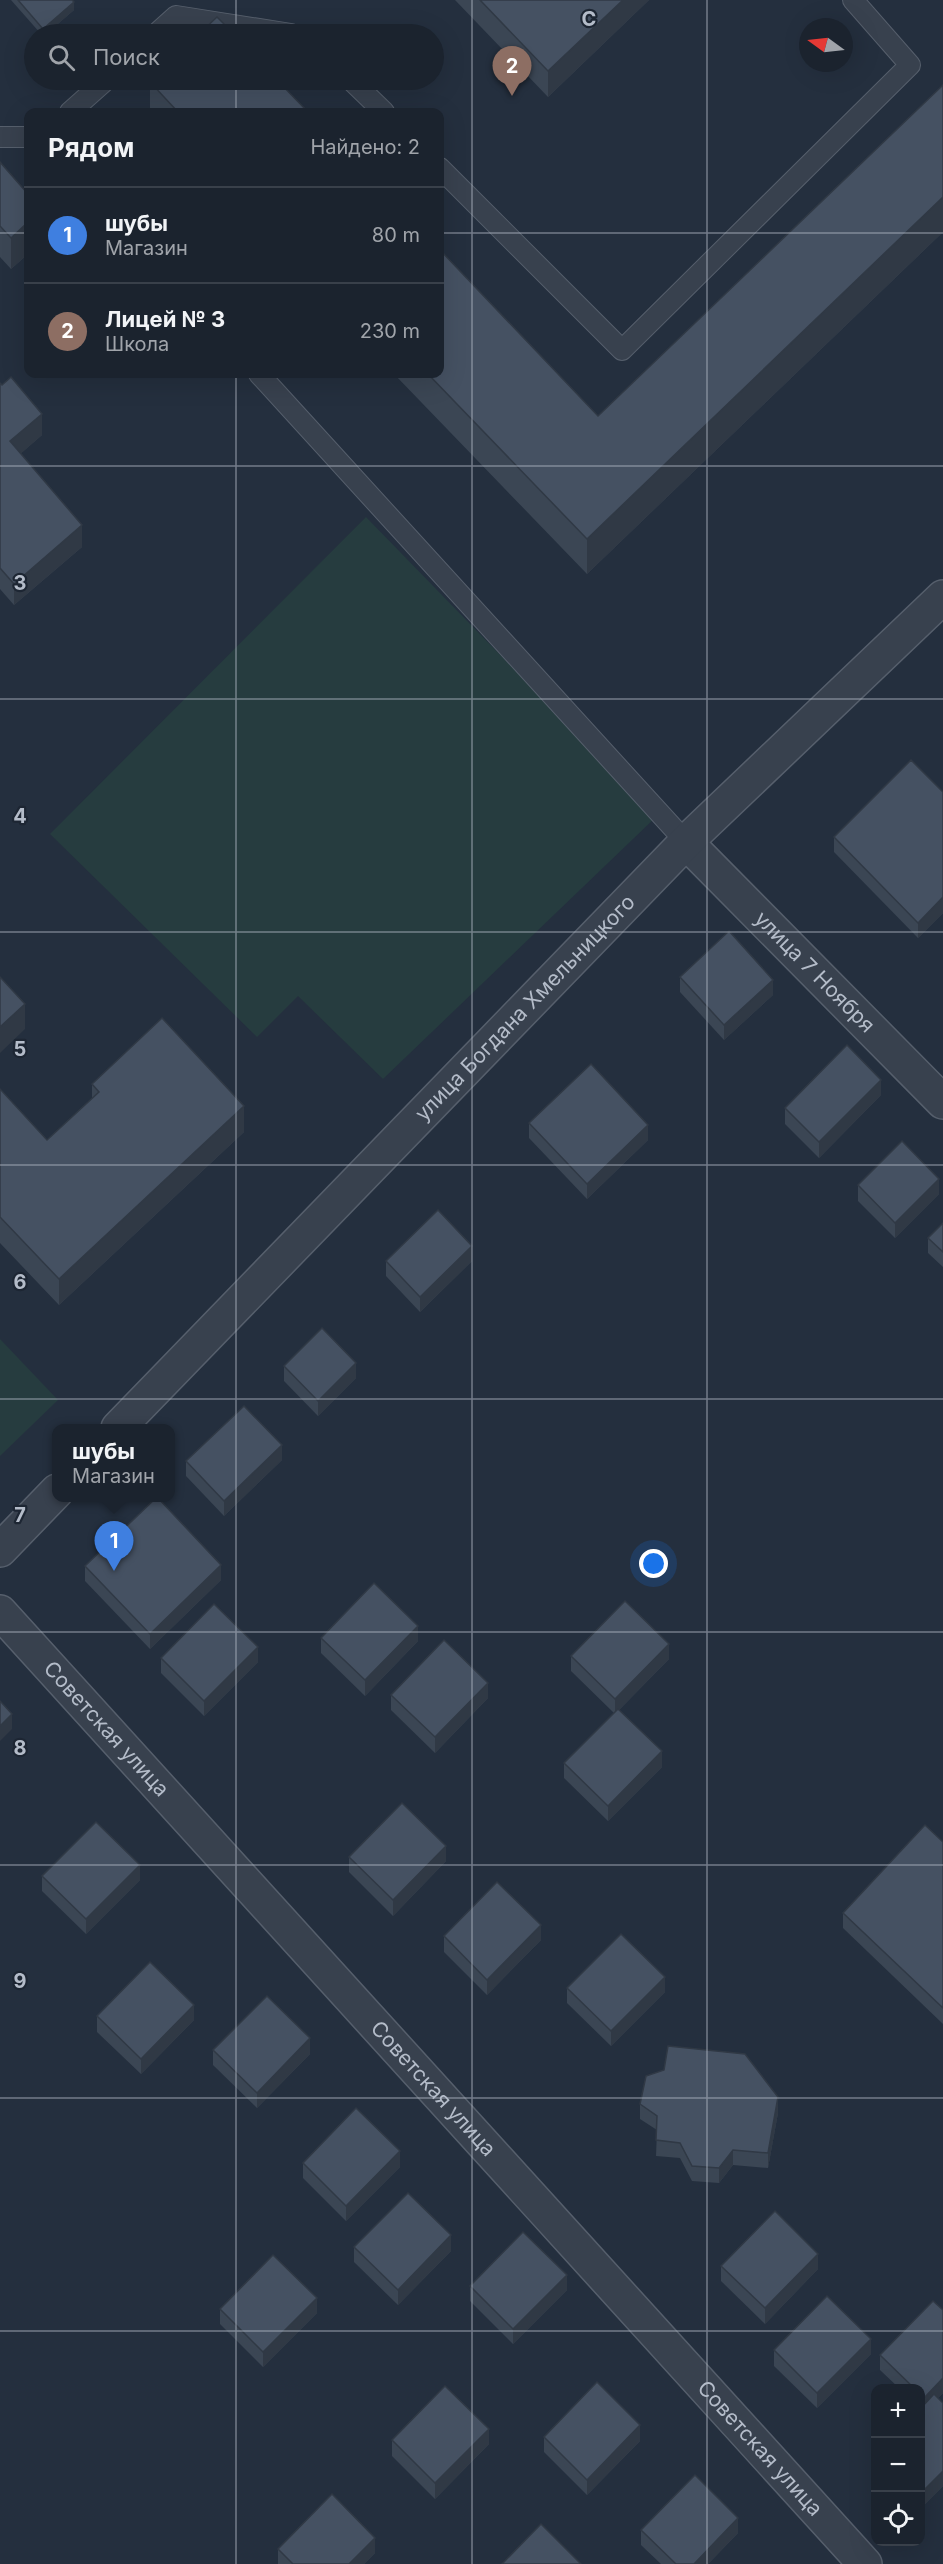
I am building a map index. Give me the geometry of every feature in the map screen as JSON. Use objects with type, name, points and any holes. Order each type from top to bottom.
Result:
[{"type":"street","name":"улица Богдана Хмельницкого","points":[[122,1424],[686,842],[943,597]]},
{"type":"street","name":"улица 7 Ноября","points":[[686,842],[943,1102]]},
{"type":"street","points":[[0,1550],[52,1496]]},
{"type":"street","name":"Советская улица","points":[[0,1612],[865,2564]]},
{"type":"lane","points":[[444,172],[622,350],[910,65],[853,0]]},
{"type":"lane","points":[[167,24],[176,16],[227,24]]},
{"type":"lane","points":[[74,108],[95,90]]},
{"type":"lane","points":[[361,90],[380,108]]},
{"type":"lane","points":[[0,137],[24,137]]},
{"type":"lane","points":[[263,378],[686,842]]},
{"type":"green space","points":[[366,517],[657,816],[383,1079],[298,996],[257,1037],[50,834]]},
{"type":"green space","points":[[0,1339],[58,1400],[0,1456]]},
{"type":"building","points":[[18,0],[72,0],[74,2],[49,24],[39,24]]},
{"type":"building","points":[[480,0],[623,0],[548,71]]},
{"type":"building","points":[[217,17],[224,24],[210,24]]},
{"type":"building","points":[[943,85],[943,197],[587,539],[432,378],[444,378],[444,254],[598,416]]},
{"type":"building","points":[[157,90],[287,90],[304,108],[174,108]]},
{"type":"building","points":[[0,162],[24,189],[24,226],[11,238],[0,226]]},
{"type":"building","points":[[11,377],[42,414],[10,441],[82,525],[14,584],[0,568],[0,383],[2,385]]},
{"type":"building","points":[[911,760],[943,792],[943,897],[918,923],[834,837]]},
{"type":"building","points":[[729,931],[773,980],[724,1025],[680,977]]},
{"type":"building","points":[[0,977],[25,1004],[0,1027]]},
{"type":"building","points":[[162,1018],[244,1106],[59,1279],[0,1217],[0,1089],[47,1140],[99,1092],[92,1084]]},
{"type":"building","points":[[847,1045],[881,1080],[819,1142],[785,1108]]},
{"type":"building","points":[[591,1064],[648,1125],[587,1184],[529,1123]]},
{"type":"building","points":[[902,1141],[939,1179],[895,1223],[858,1185]]},
{"type":"building","points":[[438,1210],[472,1246],[420,1297],[386,1261]]},
{"type":"building","points":[[943,1223],[943,1252],[928,1238]]},
{"type":"building","points":[[322,1328],[356,1363],[318,1401],[284,1366]]},
{"type":"building","points":[[244,1406],[282,1445],[224,1501],[186,1461]]},
{"type":"building","points":[[152,1502],[162,1502],[221,1565],[150,1634],[85,1566]]},
{"type":"building","points":[[374,1583],[418,1626],[365,1680],[321,1638]]},
{"type":"building","points":[[625,1601],[669,1644],[615,1699],[571,1656]]},
{"type":"building","points":[[214,1604],[258,1647],[204,1701],[161,1658]]},
{"type":"building","points":[[444,1640],[488,1683],[435,1737],[391,1695]]},
{"type":"building","points":[[0,1701],[12,1714],[0,1726]]},
{"type":"building","points":[[618,1709],[662,1751],[608,1806],[564,1763]]},
{"type":"building","points":[[402,1803],[446,1846],[393,1900],[349,1857]]},
{"type":"building","points":[[96,1822],[140,1865],[86,1919],[42,1876]]},
{"type":"building","points":[[925,1825],[943,1842],[943,2008],[843,1913]]},
{"type":"building","points":[[497,1882],[541,1925],[487,1980],[444,1936]]},
{"type":"building","points":[[621,1934],[665,1977],[611,2031],[567,1988]]},
{"type":"building","points":[[150,1962],[194,2005],[141,2059],[97,2016]]},
{"type":"building","points":[[267,1996],[310,2038],[257,2093],[213,2050]]},
{"type":"building","points":[[668,2046],[745,2054],[778,2097],[768,2153],[733,2150],[719,2168],[692,2166],[680,2143],[656,2140],[657,2116],[640,2104],[646,2076],[664,2070]]},
{"type":"building","points":[[356,2108],[400,2151],[346,2206],[303,2163]]},
{"type":"building","points":[[408,2193],[451,2235],[398,2290],[354,2247]]},
{"type":"building","points":[[775,2211],[818,2254],[765,2308],[721,2266]]},
{"type":"building","points":[[523,2232],[567,2275],[513,2329],[470,2286]]},
{"type":"building","points":[[273,2255],[317,2298],[263,2352],[220,2309]]},
{"type":"building","points":[[827,2296],[871,2339],[817,2393],[774,2350]]},
{"type":"building","points":[[933,2301],[943,2310],[943,2378],[925,2397],[925,2384],[910,2384],[880,2355]]},
{"type":"building","points":[[597,2382],[640,2425],[587,2480],[544,2437]]},
{"type":"building","points":[[445,2386],[489,2429],[435,2483],[392,2440]]},
{"type":"building","points":[[934,2394],[943,2403],[943,2471],[925,2489],[925,2438],[925,2404]]},
{"type":"building","points":[[695,2475],[738,2518],[694,2564],[676,2564],[641,2530]]},
{"type":"building","points":[[332,2494],[375,2538],[349,2564],[293,2564],[278,2549]]},
{"type":"building","points":[[541,2524],[581,2564],[502,2564]]},
{"type":"place","name":"Лицей № 3","points":[[512,96]]},
{"type":"place","name":"шубы","points":[[114,1571]]}]
